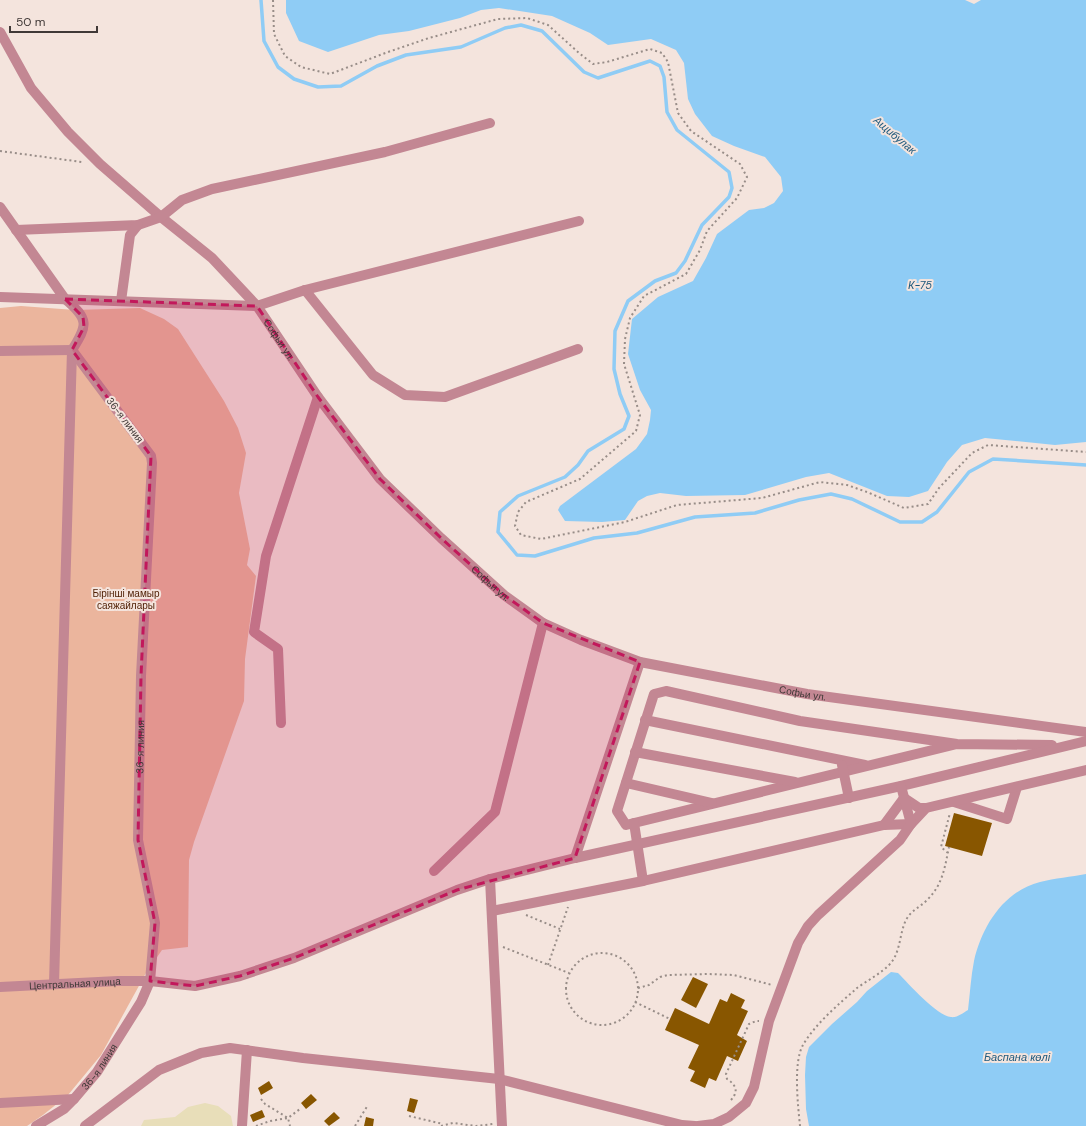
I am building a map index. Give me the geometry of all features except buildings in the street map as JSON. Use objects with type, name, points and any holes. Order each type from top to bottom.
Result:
[{"type":"street","name":"Софьи ул.","points":[[0,32],[31,88],[68,132],[100,164],[161,218],[212,258],[258,306],[318,397],[380,479],[441,538],[504,595],[543,623],[582,640],[640,662],[807,694],[1086,732]]},
{"type":"street","points":[[16,230],[138,225],[161,218],[182,200],[212,189],[385,152],[490,123]]},
{"type":"street","points":[[0,207],[65,299],[75,307],[83,317],[84,327],[81,336],[72,350],[54,984]]},
{"type":"street","points":[[0,297],[258,306],[305,290],[579,220]]},
{"type":"street","points":[[121,301],[130,235],[138,225]]},
{"type":"street","points":[[305,290],[373,375],[405,395],[445,397],[578,349]]},
{"type":"street","points":[[0,351],[72,350]]},
{"type":"street","name":"36-я линия","points":[[36,1126],[64,1109],[97,1072],[141,1002],[150,981],[155,923],[138,840],[141,676],[152,463],[151,456],[72,350]]},
{"type":"street","points":[[281,723],[278,649],[254,632],[266,556],[318,397]]},
{"type":"street","points":[[434,871],[495,812],[543,623]]},
{"type":"street","points":[[575,858],[640,662]]},
{"type":"street","points":[[957,744],[626,825],[617,811],[654,694],[666,691],[800,721],[957,744],[1065,745],[1086,741]]},
{"type":"street","points":[[645,720],[867,765]]},
{"type":"street","name":"Центральная улица","points":[[0,987],[118,981],[150,981],[195,986],[240,976],[294,958],[457,890],[490,879],[575,858],[902,786],[1065,745]]},
{"type":"street","points":[[636,752],[798,782]]},
{"type":"street","points":[[841,760],[849,798]]},
{"type":"street","points":[[904,798],[919,808],[926,808],[1086,770]]},
{"type":"street","points":[[626,783],[714,803]]},
{"type":"street","points":[[902,786],[911,824]]},
{"type":"street","points":[[953,802],[1007,819],[1017,787]]},
{"type":"street","points":[[884,825],[904,798]]},
{"type":"street","points":[[85,1126],[159,1070],[201,1053],[230,1048],[303,1058],[500,1079],[682,1125],[697,1126],[714,1124],[729,1117],[746,1103],[754,1087],[769,1021],[798,943],[808,926],[818,915],[900,840],[911,824],[926,808]]},
{"type":"street","points":[[634,823],[643,881]]},
{"type":"street","points":[[492,911],[643,881],[884,825],[911,824]]},
{"type":"street","points":[[490,879],[502,1125]]},
{"type":"street","points":[[242,1126],[247,1050]]},
{"type":"street","points":[[0,1103],[74,1099]]},
{"type":"path","points":[[272,0],[274,34],[285,56],[301,67],[330,74],[429,38],[498,19],[527,18],[548,25],[593,64],[607,62],[650,49],[662,53],[668,62],[678,113],[691,131],[740,164],[747,177],[737,198],[707,231],[700,250],[686,274],[644,296],[630,318],[625,339],[624,364],[640,415],[636,431],[580,479],[526,502],[518,512],[515,526],[521,535],[541,539],[625,522],[677,505],[762,498],[820,482],[847,485],[904,508],[928,504],[939,488],[972,453],[988,445],[1086,452]]},
{"type":"path","points":[[0,151],[100,164]]},
{"type":"path","points":[[948,853],[941,847],[953,802]]},
{"type":"path","points":[[800,1126],[797,1076],[798,1057],[802,1045],[837,1005],[890,963],[898,948],[906,921],[911,912],[927,900],[942,879],[949,847]]},
{"type":"path","points":[[548,965],[572,894]]},
{"type":"path","points":[[511,907],[560,929]]},
{"type":"path","points":[[492,943],[569,973]]},
{"type":"path","points":[[598,953],[610,954],[622,959],[630,967],[636,978],[638,988],[635,1002],[630,1012],[621,1020],[610,1025],[598,1026],[587,1023],[577,1016],[570,1007],[566,996],[566,985],[569,973],[576,963],[586,956],[598,953]]},
{"type":"path","points":[[638,988],[649,985],[660,977],[668,975],[708,974],[734,975],[781,987]]},
{"type":"path","points":[[635,1002],[670,1019]]},
{"type":"path","points":[[730,1101],[736,1090],[733,1084],[727,1079],[726,1074],[742,1038],[749,1024],[756,1021],[769,1021]]},
{"type":"path","points":[[261,1099],[265,1104],[288,1118],[290,1126]]},
{"type":"path","points":[[356,1126],[368,1105]]},
{"type":"path","points":[[256,1126],[270,1121],[288,1118],[300,1109]]},
{"type":"path","points":[[409,1116],[442,1125],[453,1122],[476,1126],[502,1125]]},
{"type":"highlighted area","points":[[65,299],[257,306],[318,397],[380,479],[441,538],[504,595],[543,623],[640,662],[575,858],[457,890],[294,958],[240,976],[195,986],[150,981],[155,923],[138,840],[141,676],[151,456],[72,350],[84,327],[83,317]]},
{"type":"green space","name":"Бірінші мамыр саяжайлары","points":[[21,306],[75,310],[140,308],[164,319],[178,329],[224,401],[238,428],[246,453],[239,493],[250,549],[247,565],[256,576],[245,659],[244,701],[189,860],[188,947],[162,950],[146,973],[101,1055],[68,1095],[27,1126],[0,1126],[0,308]]},
{"type":"sand","points":[[205,1103],[218,1106],[231,1116],[233,1126],[141,1126],[144,1120],[175,1117],[188,1107]]},
{"type":"water","name":"К-75","points":[[286,0],[965,0],[974,4],[981,0],[1086,0],[1086,442],[1055,445],[985,438],[962,445],[947,462],[928,491],[909,497],[887,496],[829,473],[806,477],[745,495],[686,496],[660,493],[647,496],[638,501],[625,520],[602,522],[565,521],[558,510],[560,506],[636,449],[647,434],[651,410],[640,390],[628,354],[632,319],[658,297],[693,281],[717,234],[749,210],[764,208],[774,203],[783,191],[781,177],[765,157],[712,136],[695,114],[688,99],[684,63],[676,50],[651,39],[608,45],[590,33],[552,16],[499,8],[481,10],[460,18],[409,31],[379,35],[328,52],[299,41],[286,13]]},
{"type":"water","name":"Баспана көлі","points":[[1086,874],[1086,1126],[809,1126],[806,1109],[805,1075],[806,1057],[809,1047],[867,991],[891,972],[898,973],[923,999],[938,1011],[951,1017],[960,1015],[968,1010],[974,961],[983,935],[996,912],[1016,893],[1027,887],[1051,879]]},
{"type":"waterway","points":[[261,0],[264,41],[278,67],[294,79],[318,87],[341,86],[377,66],[406,55],[461,47],[505,28],[521,25],[542,31],[584,72],[598,78],[650,61],[660,66],[664,77],[667,112],[677,130],[729,172],[732,188],[729,197],[702,225],[685,261],[676,273],[655,281],[628,301],[615,331],[614,369],[620,394],[629,416],[624,429],[588,451],[578,465],[565,477],[518,496],[500,512],[498,532],[517,555],[535,556],[594,538],[637,533],[695,517],[755,513],[799,500],[831,494],[852,499],[900,522],[922,522],[937,512],[969,472],[993,459],[1086,465]]},
{"type":"water label","name":"Ащибулак","points":[[895,135]]}]
